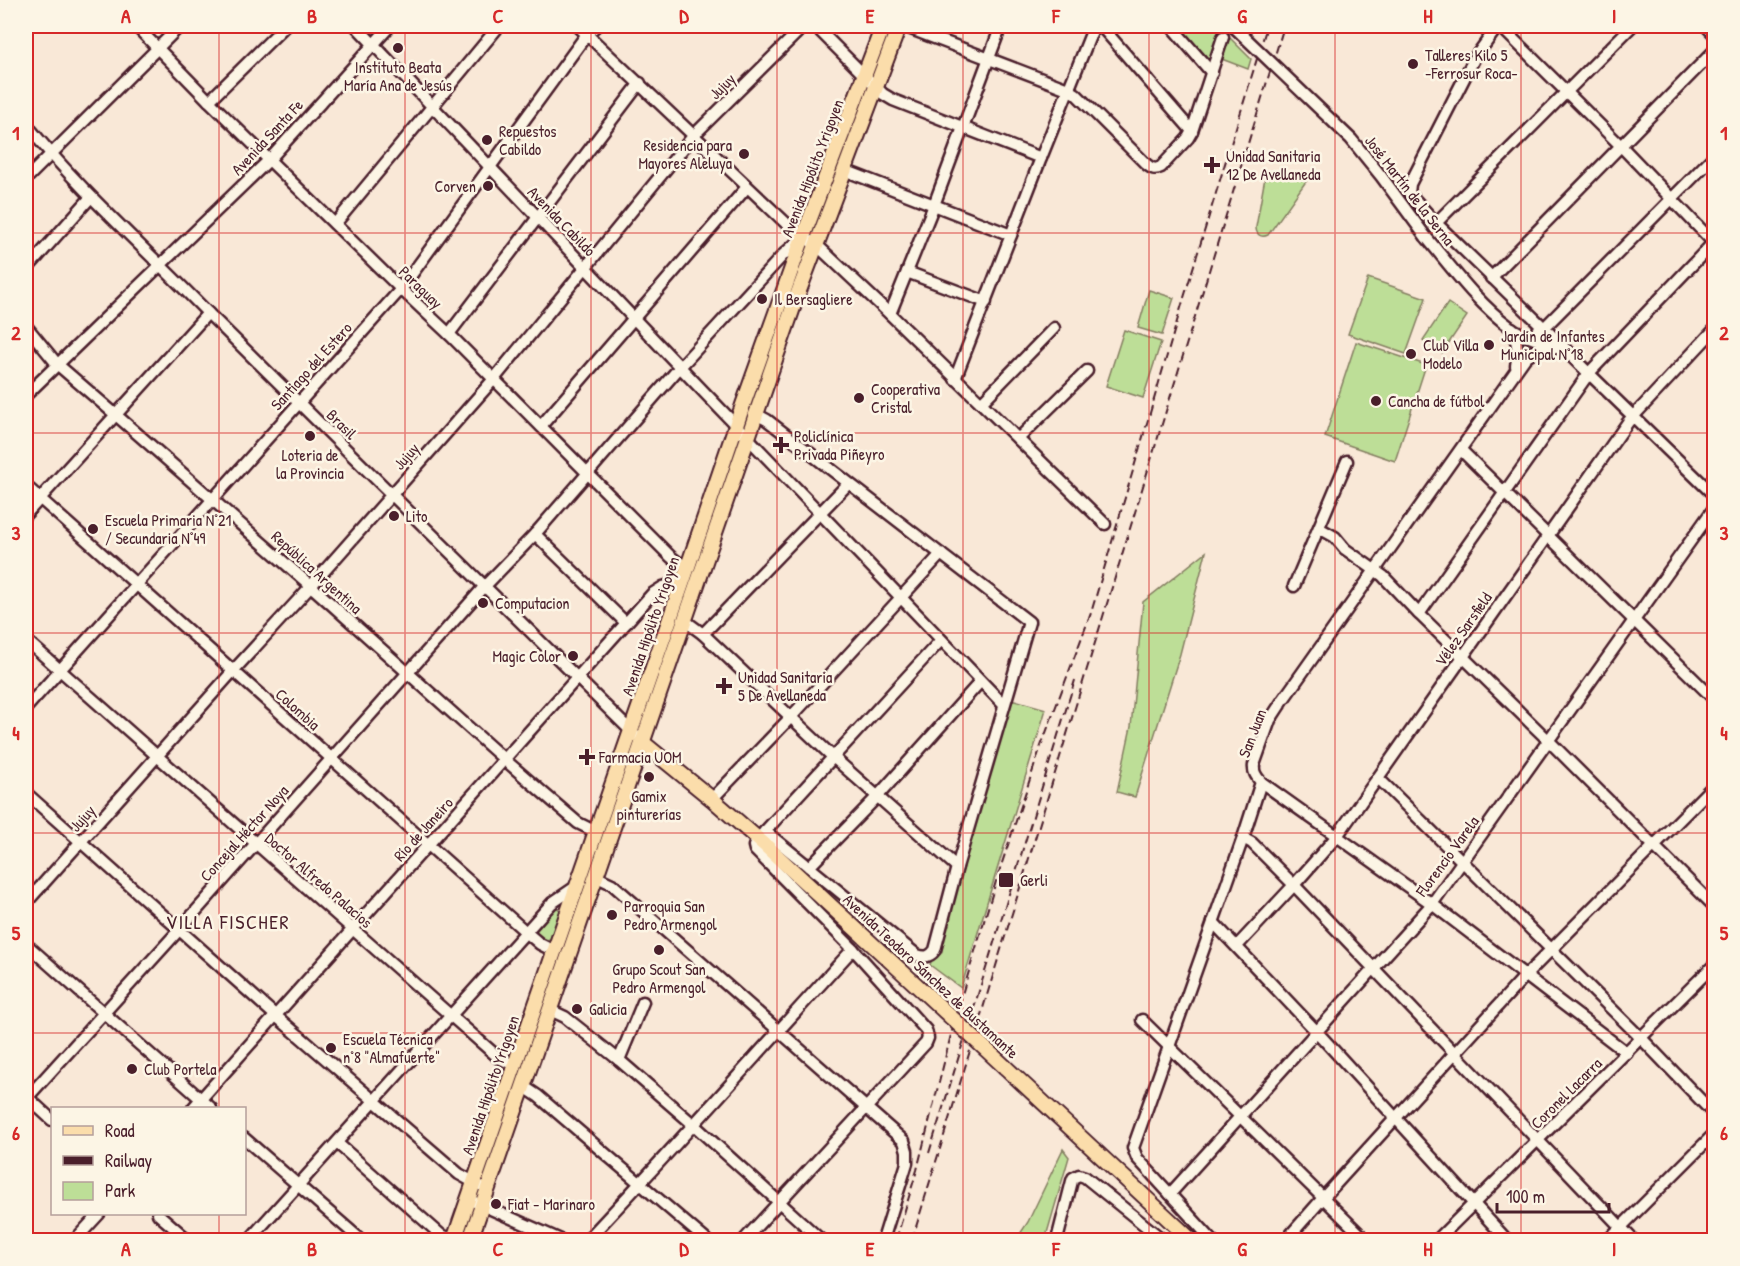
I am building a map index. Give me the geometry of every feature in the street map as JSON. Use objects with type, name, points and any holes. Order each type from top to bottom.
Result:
[{"type":"main road","name":"Avenida Hipólito Yrigoyen","points":[[454,1240],[736,425],[803,237],[883,26]]},
{"type":"main road","name":"Avenida Hipólito Yrigoyen","points":[[470,1240],[756,414],[816,245],[901,26]]},
{"type":"main road","name":"Avenida Teodoro Sánchez de Bustamante","points":[[642,742],[761,836],[766,846],[1191,1240]]},
{"type":"street","name":"Paraguay","points":[[136,26],[400,289],[449,334],[670,557],[688,566]]},
{"type":"street","points":[[26,179],[180,26]]},
{"type":"street","points":[[209,101],[285,26]]},
{"type":"street","name":"Avenida Cabildo","points":[[356,26],[1004,705]]},
{"type":"street","name":"Avenida Santa Fe","points":[[26,395],[269,160],[390,26]]},
{"type":"street","points":[[335,224],[499,26]]},
{"type":"street","points":[[578,26],[789,226],[816,245],[890,314],[1104,524]]},
{"type":"street","name":"Santiago del Estero","points":[[26,708],[400,289],[587,34],[596,26]]},
{"type":"street","name":"Jujuy","points":[[26,903],[494,380],[694,135],[804,26]]},
{"type":"street","points":[[815,26],[864,76],[893,100],[1041,158]]},
{"type":"street","points":[[901,26],[1068,88],[1152,169],[1161,167],[1192,131],[1223,37]]},
{"type":"street","points":[[890,314],[1001,26]]},
{"type":"street","points":[[955,379],[1094,26]]},
{"type":"street","points":[[1101,26],[1192,131]]},
{"type":"street","points":[[1171,26],[1212,73]]},
{"type":"street","name":"José Martín de la Serna","points":[[1233,26],[1351,139],[1426,237],[1484,303],[1512,328],[1574,357]]},
{"type":"street","points":[[1419,614],[1589,372],[1714,242],[1621,146],[1499,26]]},
{"type":"street","name":"José Martín de la Serna","points":[[1499,26],[1474,59],[1409,188],[1409,193],[1491,278],[1714,495]]},
{"type":"street","points":[[1436,223],[1632,26]]},
{"type":"street","points":[[1706,26],[1714,34]]},
{"type":"street","points":[[1491,278],[1714,51]]},
{"type":"street","points":[[449,334],[640,83]]},
{"type":"street","name":"Brasil","points":[[26,124],[91,198],[642,742]]},
{"type":"street","points":[[1512,328],[1536,331],[1544,328],[1714,156]]},
{"type":"street","points":[[844,171],[1011,235]]},
{"type":"street","points":[[541,426],[747,187]]},
{"type":"street","points":[[26,270],[91,198]]},
{"type":"street","name":"Concejal Héctor Noya","points":[[26,1097],[180,929],[484,587],[535,534],[680,367],[803,237]]},
{"type":"street","points":[[907,272],[986,302]]},
{"type":"street","points":[[26,514],[208,313]]},
{"type":"street","name":"República Argentina","points":[[26,326],[57,364],[213,499],[505,760],[578,823],[596,832]]},
{"type":"street","points":[[981,403],[1054,328]]},
{"type":"street","points":[[1512,328],[1516,336],[1518,351],[1515,370]]},
{"type":"street","name":"Vélez Sarsfield","points":[[1237,946],[1336,836],[1633,415],[1714,330]]},
{"type":"street","name":"San Juan","points":[[1170,1194],[1137,1158],[1133,1148],[1243,838],[1261,782],[1256,775],[1254,765],[1273,714],[1461,450],[1515,370],[1532,352],[1539,349],[1558,348]]},
{"type":"street","points":[[1018,440],[1087,371]]},
{"type":"street","points":[[756,414],[767,420],[1029,622],[935,950],[927,957],[917,956],[809,867],[761,836]]},
{"type":"street","points":[[1461,450],[1714,699]]},
{"type":"street","points":[[1294,586],[1347,461]]},
{"type":"street","points":[[703,634],[848,484]]},
{"type":"street","name":"Colombia","points":[[26,486],[526,932],[540,944],[554,951]]},
{"type":"street","name":"Florencio Varela","points":[[1170,1194],[1431,904],[1714,508]]},
{"type":"street","points":[[1318,528],[1335,537],[1345,549],[1383,576],[1714,906]]},
{"type":"street","points":[[535,534],[626,624]]},
{"type":"street","points":[[712,799],[941,554]]},
{"type":"street","name":"Río de Janeiro","points":[[197,1104],[652,594],[663,586],[683,581]]},
{"type":"street","points":[[684,620],[703,634],[833,757],[957,867]]},
{"type":"street","name":"Doctor Alfredo Palacios","points":[[26,640],[499,1058],[514,1065]]},
{"type":"street","points":[[744,1240],[926,1043],[928,1038],[928,1033],[853,949],[755,850],[754,846],[941,640]]},
{"type":"street","points":[[809,867],[981,682]]},
{"type":"street","points":[[1378,778],[1642,1039],[1714,1114]]},
{"type":"street","points":[[1261,782],[1431,904],[1627,1053]]},
{"type":"street","points":[[1286,1240],[1525,976],[1714,785]]},
{"type":"street","points":[[26,794],[276,1016],[459,1174],[488,1189]]},
{"type":"street","points":[[1243,838],[1252,843],[1294,885],[1633,1240]]},
{"type":"street","points":[[596,876],[612,884],[904,1141],[907,1163],[883,1240]]},
{"type":"street","points":[[249,1240],[552,903],[577,886]]},
{"type":"street","points":[[1213,922],[1397,1118],[1507,1240]]},
{"type":"street","points":[[26,944],[104,1013],[197,1104]]},
{"type":"street","points":[[587,1240],[641,1184],[853,949]]},
{"type":"street","name":"Coronel Lacarra","points":[[1437,1240],[1714,965]]},
{"type":"street","points":[[619,1060],[643,1002]]},
{"type":"street","points":[[550,1010],[565,1017],[619,1060],[821,1240]]},
{"type":"street","points":[[1142,1020],[1366,1240]]},
{"type":"street","points":[[523,1086],[538,1096],[706,1240]]},
{"type":"street","points":[[26,1097],[51,1119]]},
{"type":"street","points":[[1608,1240],[1714,1134]]},
{"type":"street","points":[[246,1140],[361,1240]]},
{"type":"street","points":[[337,1143],[441,1235],[454,1240]]},
{"type":"street","points":[[1057,1240],[1072,1181],[1075,1176],[1079,1175],[1085,1177],[1162,1240]]},
{"type":"street","points":[[1170,1194],[1212,1240]]},
{"type":"street","points":[[468,1199],[561,1240]]},
{"type":"street","points":[[75,1240],[98,1215]]},
{"type":"street","points":[[159,1215],[188,1240]]},
{"type":"green space","points":[[1176,26],[1217,26],[1221,30],[1212,58],[1210,60],[1205,58]]},
{"type":"green space","points":[[1229,37],[1251,59],[1248,69],[1219,58]]},
{"type":"green space","points":[[1266,172],[1307,180],[1268,235],[1263,236],[1258,234],[1256,227]]},
{"type":"green space","points":[[1368,278],[1426,298],[1406,354],[1348,334]]},
{"type":"green space","points":[[1149,290],[1174,298],[1162,335],[1138,328]]},
{"type":"green space","points":[[1448,303],[1467,316],[1442,353],[1423,340]]},
{"type":"green space","points":[[1124,330],[1161,342],[1143,398],[1106,386]]},
{"type":"green space","name":"Cancha de fútbol","points":[[1356,342],[1426,365],[1395,461],[1325,437]]},
{"type":"green space","points":[[1206,552],[1180,654],[1135,797],[1117,792],[1131,727],[1143,602]]},
{"type":"green space","points":[[1011,699],[1046,709],[961,988],[930,965]]},
{"type":"green space","points":[[556,907],[561,911],[551,939],[545,940],[535,933]]},
{"type":"green space","points":[[1063,1149],[1069,1157],[1045,1240],[1016,1240],[1028,1222]]},
{"type":"railway","points":[[896,1240],[917,1170],[957,1011],[997,878],[1041,746],[1091,613],[1267,26]]},
{"type":"railway","points":[[912,1240],[1284,26]]},
{"type":"railway","points":[[929,1153],[1076,677]]},
{"type":"place","name":"Instituto Beata María Ana de Jesús","points":[[398,48]]},
{"type":"place","name":"Talleres Kilo 5 -Ferrosur Roca-","points":[[1413,64]]},
{"type":"place","name":"Repuestos Cabildo","points":[[487,140]]},
{"type":"place","name":"Residencia para Mayores Aleluya","points":[[744,154]]},
{"type":"place","name":"Unidad Sanitaria 12 De Avellaneda","points":[[1212,165]]},
{"type":"place","name":"Corven","points":[[488,186]]},
{"type":"place","name":"Il Bersagliere","points":[[762,299]]},
{"type":"place","name":"Jardin de Infantes Municipal N°18","points":[[1489,345]]},
{"type":"place","name":"Club Villa Modelo","points":[[1411,354]]},
{"type":"place","name":"Cooperativa Cristal","points":[[859,398]]},
{"type":"place","name":"Cancha de fútbol","points":[[1376,401]]},
{"type":"place","name":"Loteria de la Provincia","points":[[310,436]]},
{"type":"place","name":"Policlínica Privada Piñeyro","points":[[781,445]]},
{"type":"place","name":"Lito","points":[[394,516]]},
{"type":"place","name":"Escuela Primaria N°21 / Secundaria N°49","points":[[93,529]]},
{"type":"place","name":"Computacion","points":[[483,603]]},
{"type":"place","name":"Magic Color","points":[[573,656]]},
{"type":"place","name":"Unidad Sanitaria 5 De Avellaneda","points":[[724,686]]},
{"type":"place","name":"Farmacia UOM","points":[[587,757]]},
{"type":"place","name":"Gamix pinturerías","points":[[649,777]]},
{"type":"place","name":"Gerli","points":[[1006,880]]},
{"type":"place","name":"Parroquia San Pedro Armengol","points":[[612,915]]},
{"type":"place","name":"Grupo Scout San Pedro Armengol","points":[[659,950]]},
{"type":"place","name":"Galicia","points":[[577,1009]]},
{"type":"place","name":"Escuela Técnica n°8 \"Almafuerte\"","points":[[331,1048]]},
{"type":"place","name":"Club Portela","points":[[132,1069]]},
{"type":"place","name":"Fiat - Marinaro","points":[[496,1204]]},
{"type":"district","name":"VILLA FISCHER","points":[[228,921]]}]
